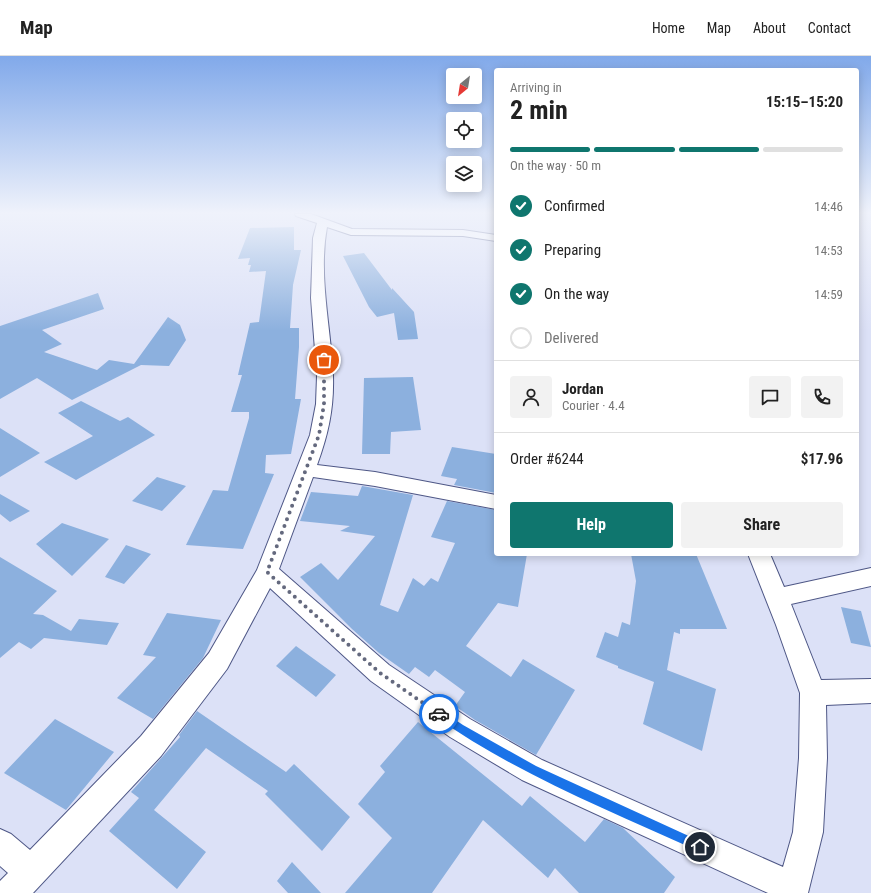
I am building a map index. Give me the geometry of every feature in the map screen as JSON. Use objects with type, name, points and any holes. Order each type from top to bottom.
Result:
[{"type":"street","points":[[0,845],[21,883],[151,746],[218,661],[267,572],[319,435],[324,404],[325,376],[318,291],[319,253]]},
{"type":"street","points":[[306,470],[375,480],[494,502]]},
{"type":"street","points":[[267,572],[380,673],[460,728],[540,773],[793,890],[808,832],[813,758],[812,693],[760,556]]},
{"type":"street","points":[[777,598],[871,577]]},
{"type":"street","points":[[812,693],[871,691]]},
{"type":"building","points":[[240,253],[300,253],[293,285],[290,328],[299,328],[295,399],[301,399],[291,454],[266,455],[265,473],[274,474],[243,549],[186,545],[213,490],[228,491],[249,418],[249,412],[231,412],[242,375],[238,375],[250,323],[259,322],[266,271],[249,272],[251,265],[248,265],[250,258],[238,259]]},
{"type":"building","points":[[364,253],[392,290],[392,288],[414,312],[418,339],[398,340],[394,313],[377,317],[369,307],[343,256]]},
{"type":"building","points":[[98,293],[104,309],[42,330],[62,344],[44,352],[97,370],[109,360],[134,364],[168,317],[180,325],[186,340],[169,366],[141,365],[72,400],[37,378],[0,399],[0,326]]},
{"type":"building","points":[[413,377],[421,430],[391,432],[390,454],[362,454],[364,378]]},
{"type":"building","points":[[81,401],[120,421],[128,417],[155,435],[76,480],[44,462],[93,436],[58,413]]},
{"type":"building","points":[[0,428],[40,453],[0,477]]},
{"type":"building","points":[[452,447],[494,454],[494,493],[454,485],[457,479],[441,476]]},
{"type":"building","points":[[157,477],[186,486],[162,511],[132,501]]},
{"type":"building","points":[[362,486],[413,495],[380,605],[398,612],[413,578],[424,586],[431,578],[438,582],[455,543],[431,537],[447,501],[494,510],[494,556],[527,556],[518,607],[498,603],[466,646],[511,677],[523,659],[575,690],[536,755],[475,720],[455,706],[465,692],[435,670],[429,677],[415,667],[409,674],[379,653],[352,629],[300,577],[321,563],[338,580],[375,536],[340,531],[350,526],[300,521],[311,492],[358,496]]},
{"type":"building","points":[[0,494],[30,511],[10,522],[0,514]]},
{"type":"building","points":[[62,523],[109,539],[72,576],[36,544]]},
{"type":"building","points":[[126,545],[151,554],[124,584],[105,577]]},
{"type":"building","points":[[631,556],[697,556],[727,629],[680,629],[680,634],[674,632],[667,670],[716,689],[702,751],[643,724],[654,682],[618,668],[618,666],[596,657],[605,632],[618,637],[622,622],[630,625],[636,581]]},
{"type":"building","points":[[0,557],[57,591],[33,614],[43,615],[71,631],[79,619],[119,623],[107,645],[44,638],[31,649],[19,642],[0,658]]},
{"type":"building","points":[[841,607],[861,611],[871,647],[851,643]]},
{"type":"building","points":[[167,613],[221,620],[203,658],[153,719],[117,698],[156,657],[143,655]]},
{"type":"building","points":[[296,646],[336,675],[316,697],[276,666]]},
{"type":"building","points":[[197,711],[286,772],[294,764],[350,817],[322,851],[265,794],[268,791],[206,748],[154,810],[206,852],[177,889],[109,831],[139,798],[131,792],[180,737],[179,735]]},
{"type":"building","points":[[55,719],[114,752],[66,810],[4,773]]},
{"type":"building","points":[[418,722],[522,806],[530,796],[585,842],[604,819],[623,828],[675,877],[664,893],[579,893],[555,868],[548,878],[483,820],[432,893],[345,893],[392,838],[358,804],[385,772],[380,766]]},
{"type":"building","points":[[292,862],[321,893],[288,893],[277,881]]},
{"type":"way so far","points":[[324,360],[324,404],[319,435],[267,572],[380,673],[439,714]]},
{"type":"route","points":[[439,714],[532,770],[700,847]]}]
